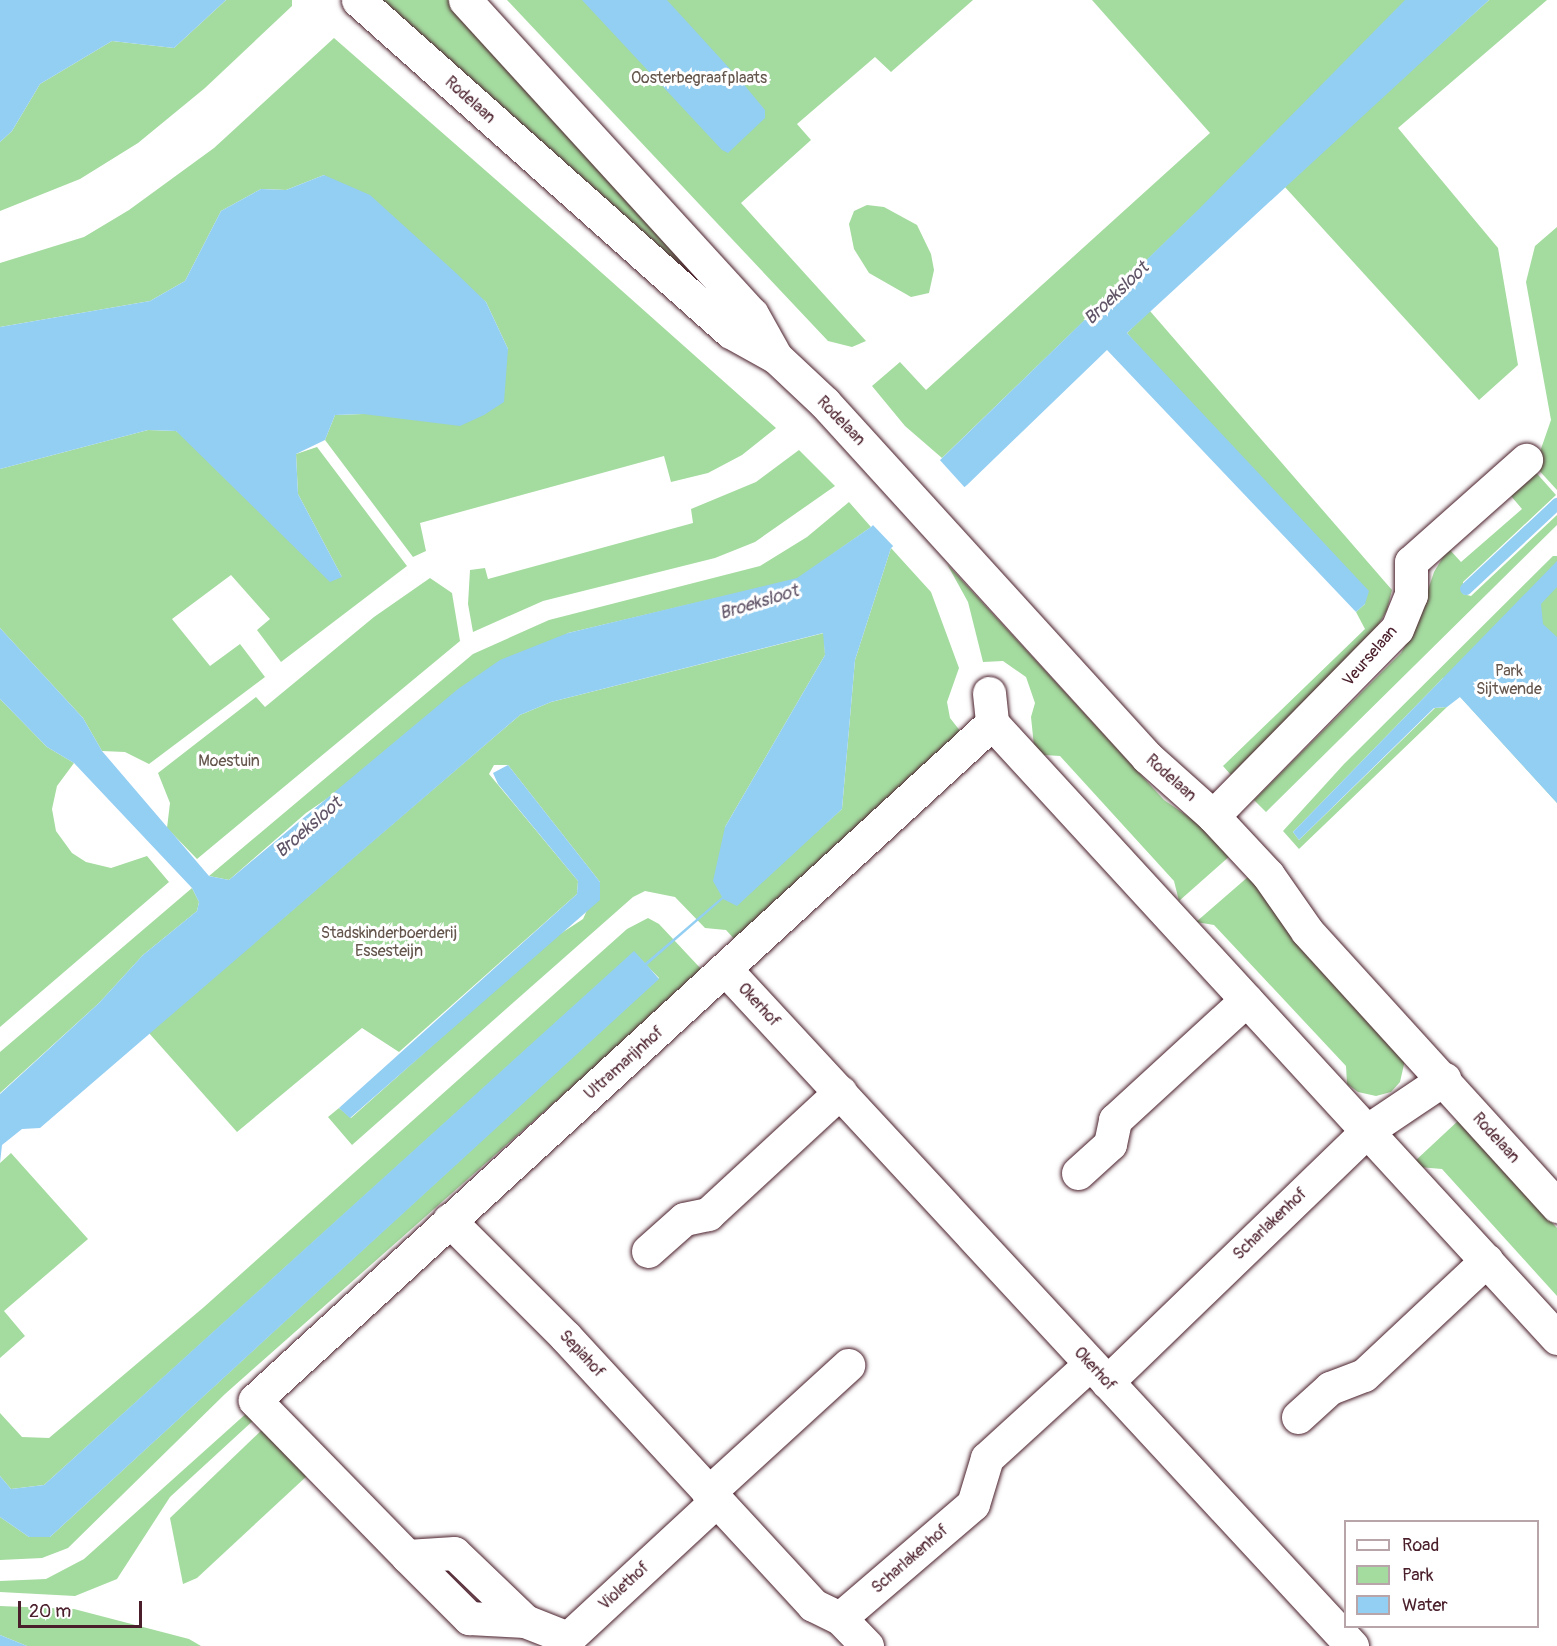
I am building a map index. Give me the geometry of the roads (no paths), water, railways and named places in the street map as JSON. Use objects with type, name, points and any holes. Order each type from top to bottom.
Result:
[{"type":"street","name":"Rodelaan","points":[[358,0],[730,332],[776,357]]},
{"type":"street","name":"Rodelaan","points":[[465,0],[752,314],[776,357],[891,472],[949,541],[1147,757],[1213,816],[1268,875],[1307,931],[1444,1079],[1557,1206]]},
{"type":"street","name":"Veurselaan","points":[[1213,816],[1397,629],[1410,596],[1411,562],[1526,460]]},
{"type":"street","name":"Ultramarijnhof","points":[[255,1400],[449,1220],[727,971],[991,708],[1246,1000]]},
{"type":"street","name":"Okerhof","points":[[727,971],[1352,1646]]},
{"type":"street","points":[[1078,1173],[1110,1144],[1115,1120],[1246,1000],[1557,1338]]},
{"type":"street","name":"Scharlakenhof","points":[[840,1618],[974,1504],[987,1458],[1098,1373],[1368,1130],[1444,1079]]},
{"type":"street","points":[[648,1251],[684,1219],[708,1214],[840,1092]]},
{"type":"street","name":"Sepiahof","points":[[449,1220],[565,1335],[711,1498],[813,1605],[840,1618],[867,1646]]},
{"type":"street","points":[[1298,1417],[1330,1388],[1364,1375],[1486,1260]]},
{"type":"street","points":[[711,1498],[848,1365]]},
{"type":"street","name":"Violethof","points":[[255,1400],[407,1556],[454,1553],[525,1621],[568,1638],[711,1498]]},
{"type":"water","points":[[0,0],[226,0],[174,48],[112,41],[40,84],[12,131],[0,142]]},
{"type":"water","points":[[582,0],[667,0],[741,81],[765,110],[765,118],[728,153],[722,150]]},
{"type":"water","name":"Broeksloot","points":[[1405,0],[1489,0],[1127,333],[1369,591],[1365,604],[1356,612],[1107,350],[967,485],[891,548],[855,660],[842,809],[737,906],[723,899],[647,965],[659,979],[50,1537],[29,1537],[0,1517],[0,1476],[11,1489],[44,1485],[634,951],[645,963],[722,897],[713,881],[725,827],[825,655],[823,633],[551,702],[520,715],[40,1128],[22,1129],[2,1145],[0,1163],[0,1094],[99,1003],[143,955],[197,911],[199,902],[192,888],[74,763],[47,747],[0,699],[0,628],[83,718],[102,751],[209,876],[229,880],[458,689],[500,660],[568,633],[797,578],[871,527],[1199,209]]},
{"type":"water","points":[[324,175],[370,195],[456,273],[486,302],[508,349],[504,402],[484,415],[460,426],[363,414],[335,415],[325,440],[296,454],[298,494],[342,577],[330,582],[176,431],[148,430],[0,469],[0,327],[150,301],[185,281],[221,211],[261,189],[286,190]]},
{"type":"water","name":"Park Sijtwende","points":[[1557,561],[1557,587],[1541,604],[1543,624],[1557,637],[1557,803],[1460,697],[1447,707],[1434,708],[1299,840],[1293,832]]},
{"type":"water","points":[[508,765],[600,882],[600,900],[350,1118],[339,1108],[577,894],[578,881],[498,784],[493,773]]},
{"type":"water","points":[[0,1635],[27,1646],[0,1646]]},
{"type":"waterway","points":[[1466,589],[1557,504]]},
{"type":"park label","name":"Oosterbegraafplaats","points":[[699,78]]},
{"type":"park label","name":"Moestuin","points":[[229,761]]},
{"type":"park label","name":"Stadskinderboerderij Essesteijn","points":[[389,942]]}]
